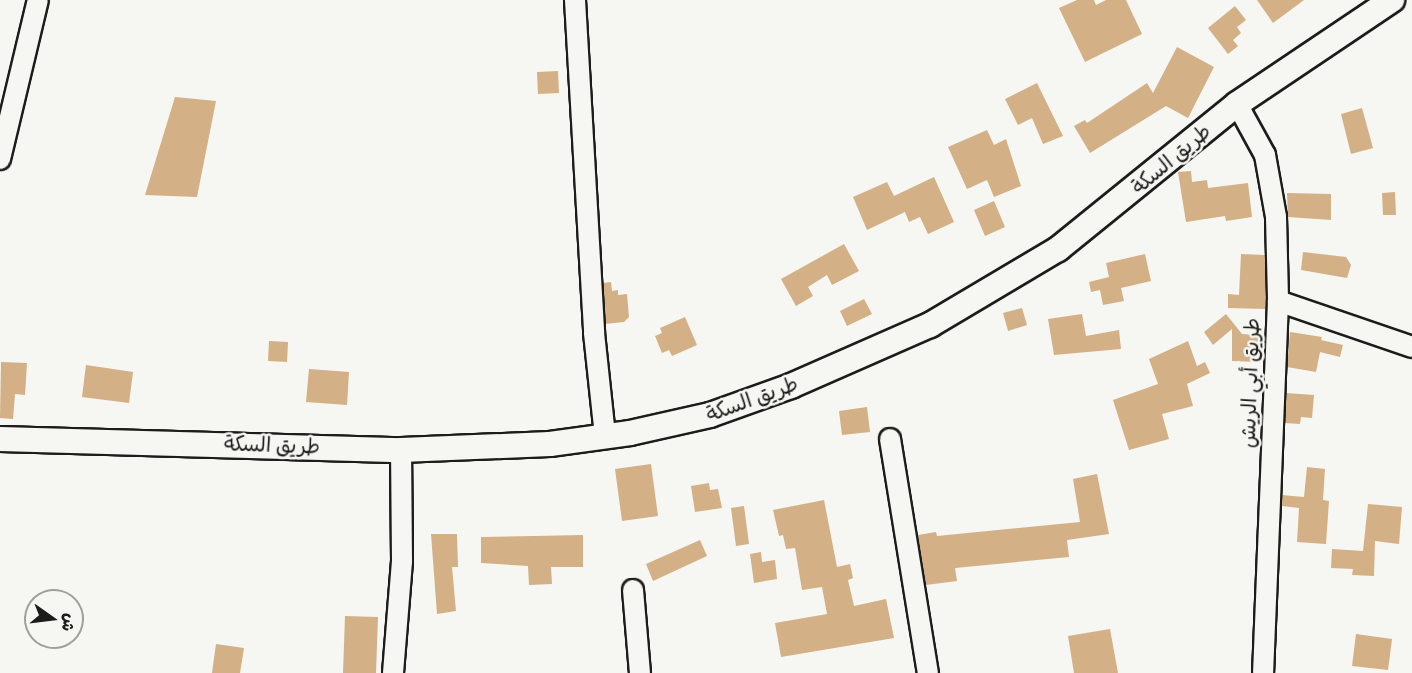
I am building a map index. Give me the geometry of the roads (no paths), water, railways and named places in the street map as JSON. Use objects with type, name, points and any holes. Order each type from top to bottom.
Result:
[{"type":"main road","name":"طريق السكة","points":[[0,439],[401,450],[550,444],[710,416],[791,386],[930,325],[1058,249],[1237,104],[1392,0]]},
{"type":"street","points":[[0,159],[38,0]]},
{"type":"street","points":[[575,0],[594,333],[605,436]]},
{"type":"street","name":"طريق أبي الريش","points":[[1237,104],[1258,138],[1271,176],[1278,301],[1263,673]]},
{"type":"street","points":[[1278,301],[1412,347]]},
{"type":"street","points":[[890,439],[928,673]]},
{"type":"street","points":[[393,673],[402,561],[401,450]]},
{"type":"street","points":[[633,590],[640,673]]}]
